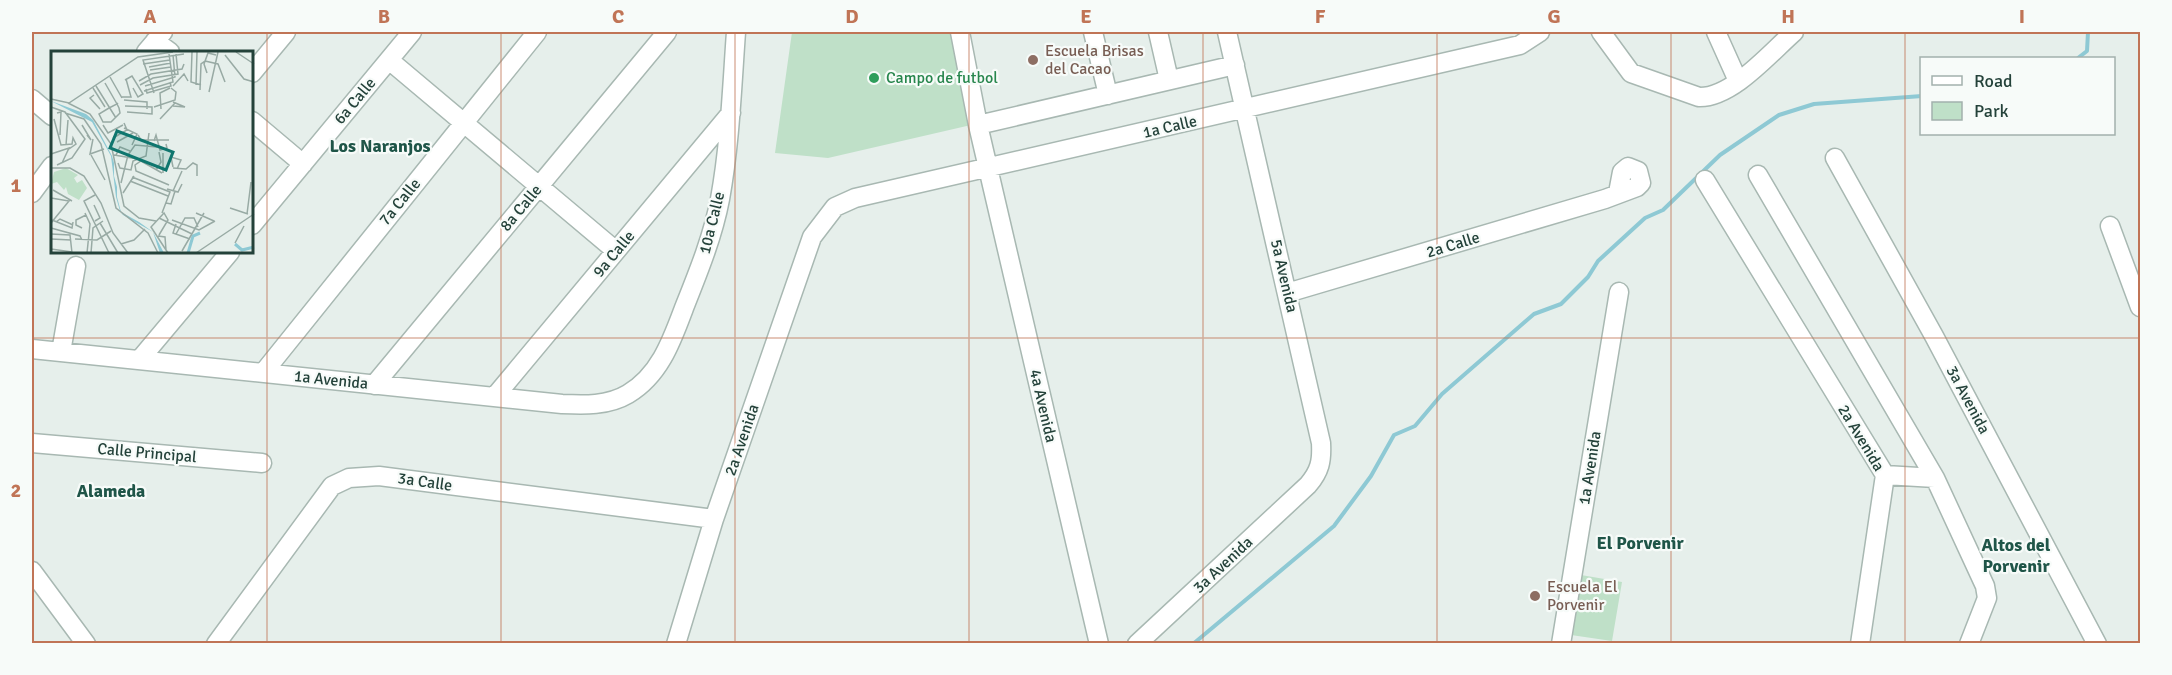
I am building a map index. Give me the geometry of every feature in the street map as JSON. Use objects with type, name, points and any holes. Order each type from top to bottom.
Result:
[{"type":"street","points":[[254,70],[286,32]]},
{"type":"street","name":"6a Calle","points":[[254,223],[412,32]]},
{"type":"street","name":"7a Calle","points":[[263,373],[537,32]]},
{"type":"street","name":"8a Calle","points":[[374,385],[667,32]]},
{"type":"street","name":"10a Calle","points":[[628,394],[652,373],[668,350],[702,262],[720,201],[731,112],[735,32]]},
{"type":"street","name":"4a Avenida","points":[[960,32],[978,125],[1100,644]]},
{"type":"street","points":[[1094,32],[1108,95]]},
{"type":"street","points":[[1158,32],[1169,80]]},
{"type":"street","name":"5a Avenida","points":[[1227,32],[1321,443],[1319,472],[1308,485]]},
{"type":"street","name":"1a Calle","points":[[812,237],[826,214],[845,200],[1520,45],[1540,32]]},
{"type":"street","points":[[1601,32],[1630,73],[1699,97],[1718,95],[1738,81],[1794,32]]},
{"type":"street","points":[[1716,32],[1738,81]]},
{"type":"street","points":[[155,42],[168,51]]},
{"type":"street","points":[[389,60],[616,251]]},
{"type":"street","points":[[978,125],[1235,65]]},
{"type":"street","points":[[32,99],[51,115]]},
{"type":"street","name":"9a Calle","points":[[496,395],[731,112]]},
{"type":"street","points":[[254,123],[303,164]]},
{"type":"street","name":"3a Avenida","points":[[1835,158],[1934,336],[2097,644]]},
{"type":"street","points":[[32,193],[51,167]]},
{"type":"street","points":[[1758,175],[1935,478],[1985,586],[1984,607],[1970,644]]},
{"type":"street","name":"2a Avenida","points":[[1705,180],[1786,317],[1885,475],[1860,644]]},
{"type":"street","name":"2a Calle","points":[[1287,293],[1618,194]]},
{"type":"street","points":[[2110,226],[2140,307]]},
{"type":"street","name":"2a Avenida","points":[[676,644],[714,519],[812,237]]},
{"type":"street","points":[[141,358],[228,254]]},
{"type":"street","points":[[61,352],[76,266]]},
{"type":"street","name":"1a Avenida","points":[[1561,644],[1619,292]]},
{"type":"street","name":"1a Avenida","points":[[32,348],[583,405],[603,403],[628,394]]},
{"type":"street","name":"Calle Principal","points":[[32,443],[262,463]]},
{"type":"street","points":[[1885,475],[1935,478]]},
{"type":"street","name":"3a Calle","points":[[216,643],[332,486],[349,478],[379,476],[714,519]]},
{"type":"street","name":"3a Avenida","points":[[1137,644],[1308,485]]},
{"type":"street","points":[[32,571],[86,644]]},
{"type":"green space","name":"Campo de futbol","points":[[792,32],[953,32],[971,125],[828,158],[775,153]]},
{"type":"green space","points":[[1581,575],[1622,582],[1612,641],[1571,635]]},
{"type":"waterway","points":[[2079,57],[2087,51],[2088,32]]},
{"type":"waterway","points":[[1193,644],[1334,526],[1371,476],[1394,435],[1415,426],[1442,394],[1534,314],[1561,304],[1588,277],[1598,261],[1645,218],[1663,210],[1720,155],[1779,115],[1814,104],[1920,96]]},
{"type":"place","name":"Escuela Brisas del Cacao","points":[[1033,60]]},
{"type":"place","name":"Campo de futbol","points":[[874,78]]},
{"type":"place","name":"Escuela El Porvenir","points":[[1535,596]]},
{"type":"district","name":"Los Naranjos","points":[[380,146]]},
{"type":"district","name":"Alameda","points":[[111,491]]},
{"type":"district","name":"El Porvenir","points":[[1640,543]]},
{"type":"district","name":"Altos del Porvenir","points":[[2016,555]]}]
